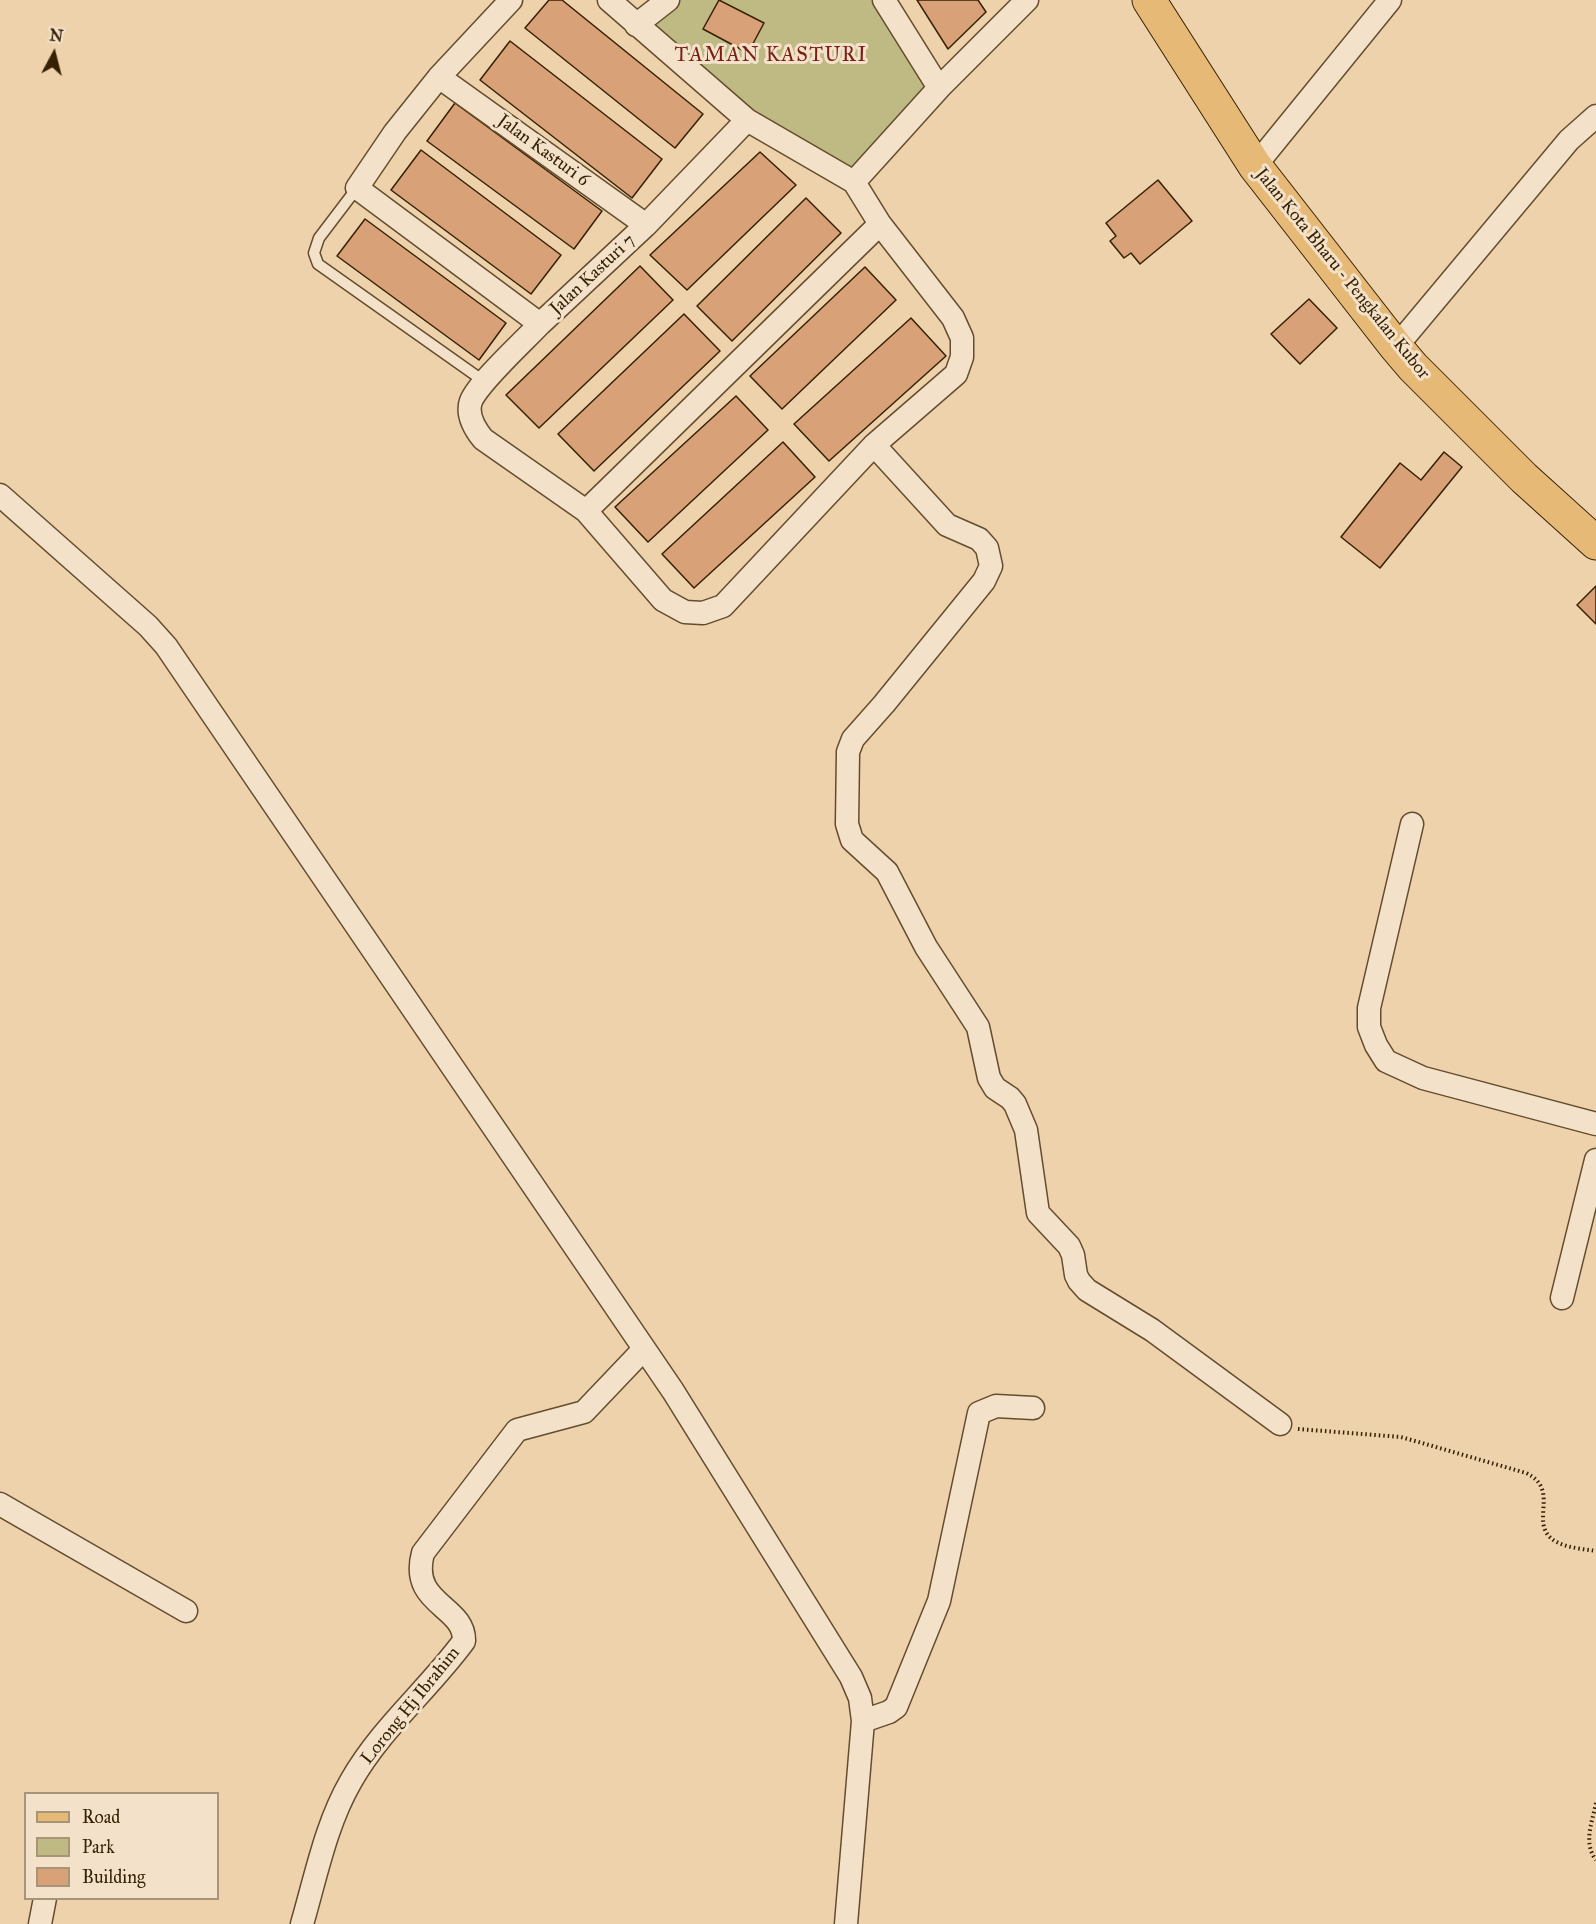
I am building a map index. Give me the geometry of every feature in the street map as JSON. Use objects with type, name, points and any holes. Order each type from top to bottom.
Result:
[{"type":"main road","name":"Jalan Kota Bharu - Pengkalan Kubor","points":[[1149,0],[1255,166],[1396,347],[1413,367],[1524,478],[1596,543]]},
{"type":"street","points":[[357,188],[395,132],[439,77],[511,0]]},
{"type":"street","points":[[540,324],[485,382],[471,402],[472,424],[483,440],[586,511],[663,600],[685,612],[703,613],[723,606],[874,445],[956,374],[962,357],[962,338],[953,318],[880,224],[854,182],[747,120],[609,0]]},
{"type":"street","points":[[636,25],[668,0]]},
{"type":"street","points":[[884,0],[939,88]]},
{"type":"street","points":[[854,182],[939,88],[1027,0]]},
{"type":"street","points":[[1255,166],[1390,0]]},
{"type":"street","name":"Jalan Kasturi 6","points":[[439,77],[646,225]]},
{"type":"street","points":[[1396,347],[1569,140],[1596,116]]},
{"type":"street","name":"Jalan Kasturi 7","points":[[357,188],[540,324],[646,225],[747,120]]},
{"type":"street","points":[[586,511],[880,224]]},
{"type":"street","points":[[874,445],[947,525],[979,539],[987,548],[991,562],[984,582],[853,739],[848,752],[847,824],[849,835],[887,872],[926,947],[979,1030],[989,1078],[995,1088],[1015,1104],[1026,1130],[1038,1213],[1069,1246],[1079,1281],[1087,1290],[1152,1330],[1280,1424]]},
{"type":"street","points":[[0,495],[148,626],[166,646],[673,1391],[851,1677],[860,1698],[863,1720],[846,1924]]},
{"type":"street","points":[[1412,824],[1369,1008],[1369,1027],[1376,1045],[1386,1061],[1423,1078],[1596,1124]]},
{"type":"street","points":[[1562,1298],[1596,1160]]},
{"type":"street","name":"Lorong Hj Ibrahim","points":[[302,1924],[333,1816],[351,1780],[389,1726],[464,1641],[464,1633],[460,1624],[425,1590],[420,1577],[423,1553],[517,1430],[584,1412],[644,1349]]},
{"type":"street","points":[[863,1720],[889,1712],[896,1707],[939,1601],[979,1413],[996,1406],[1033,1408]]},
{"type":"street","points":[[0,1504],[186,1611]]},
{"type":"street","points":[[40,1924],[45,1900]]},
{"type":"lane","points":[[357,188],[319,238],[314,253],[318,264],[485,382]]},
{"type":"path","points":[[1280,1424],[1293,1429],[1401,1437],[1526,1473],[1538,1481],[1542,1487],[1544,1494],[1543,1524],[1550,1538],[1564,1545],[1596,1551]]},
{"type":"path","points":[[1596,1803],[1588,1845],[1596,1860]]},
{"type":"green space","points":[[668,0],[884,0],[939,88],[854,181],[747,120],[636,25]]},
{"type":"building","points":[[549,0],[562,0],[703,114],[675,148],[525,28]]},
{"type":"building","points":[[719,0],[764,23],[748,53],[703,29]]},
{"type":"building","points":[[917,0],[978,0],[986,12],[948,49]]},
{"type":"building","points":[[510,41],[662,159],[632,198],[480,80]]},
{"type":"building","points":[[455,103],[602,211],[574,249],[427,141]]},
{"type":"building","points":[[421,150],[561,255],[531,294],[391,190]]},
{"type":"building","points":[[760,152],[796,185],[687,290],[650,255]]},
{"type":"building","points":[[1158,180],[1192,221],[1140,264],[1131,253],[1124,258],[1110,241],[1116,236],[1106,223]]},
{"type":"building","points":[[806,198],[841,233],[732,341],[697,306]]},
{"type":"building","points":[[365,219],[506,323],[479,360],[337,256]]},
{"type":"building","points":[[640,266],[673,300],[539,428],[506,395]]},
{"type":"building","points":[[865,267],[896,300],[782,409],[750,376]]},
{"type":"building","points":[[1309,299],[1337,328],[1300,364],[1271,334]]},
{"type":"building","points":[[684,314],[720,351],[594,471],[558,434]]},
{"type":"building","points":[[911,318],[946,356],[829,461],[794,424]]},
{"type":"building","points":[[736,396],[768,430],[648,542],[615,507]]},
{"type":"building","points":[[783,442],[815,477],[694,588],[662,554]]},
{"type":"building","points":[[1444,452],[1462,467],[1380,568],[1341,537],[1400,463],[1421,480]]},
{"type":"building","points":[[1596,586],[1596,624],[1577,605]]},
{"type":"district","name":"TAMAN KASTURI","points":[[771,56]]}]
